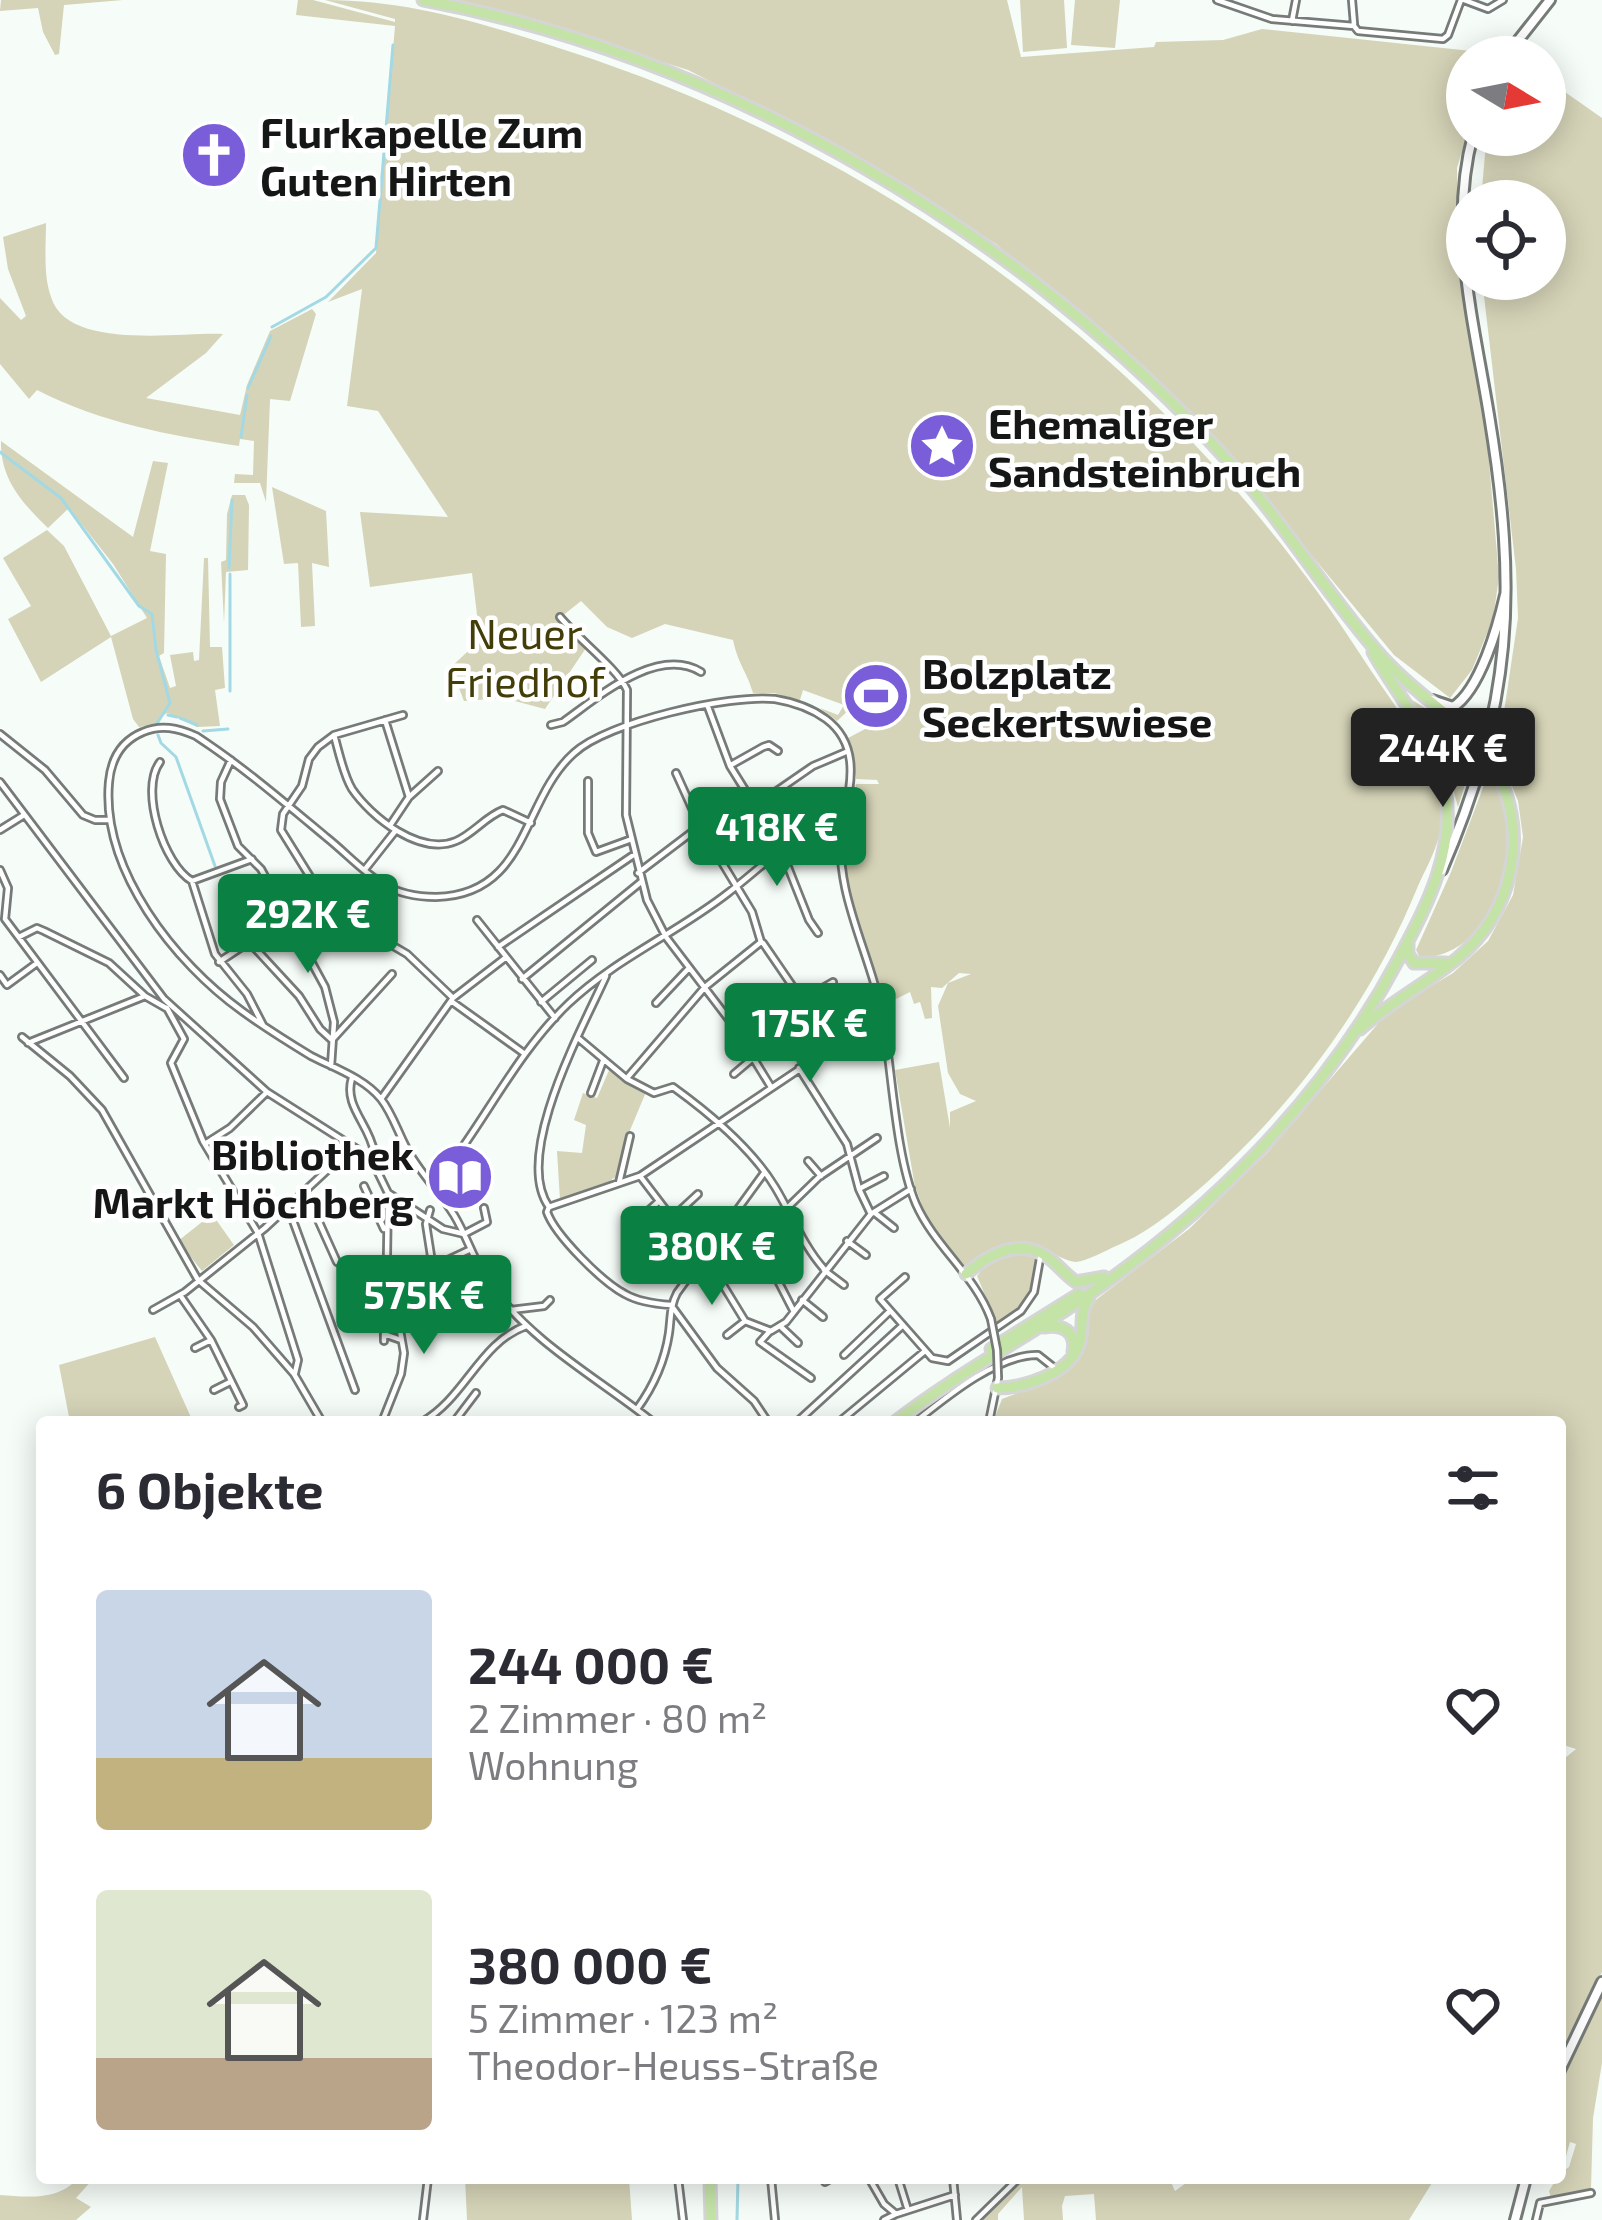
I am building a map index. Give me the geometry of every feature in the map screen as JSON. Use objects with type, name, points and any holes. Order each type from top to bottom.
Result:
[{"type":"main road","points":[[423,0],[546,29],[698,86],[878,175],[949,219],[1085,322],[1228,461],[1365,637],[1394,670],[1470,734],[1497,772],[1513,824],[1511,869],[1491,921],[1456,958],[1386,1006],[1352,1037],[1252,1158],[1115,1274],[899,1416]]},
{"type":"main road","points":[[1522,36],[1550,0]]},
{"type":"main road","points":[[1352,1037],[1408,940],[1466,811],[1493,715],[1504,654],[1508,564],[1501,494],[1464,260],[1468,156]]},
{"type":"main road","points":[[1427,698],[1448,707],[1466,696],[1495,632],[1508,582]]},
{"type":"main road","points":[[1365,637],[1441,770],[1448,821],[1439,876]]},
{"type":"main road","points":[[1408,940],[1414,963],[1432,966],[1456,958]]},
{"type":"main road","points":[[966,1274],[1000,1252],[1024,1248],[1041,1253],[1080,1282],[1115,1274]]},
{"type":"main road","points":[[1057,1308],[1066,1293],[1062,1271]]},
{"type":"main road","points":[[1027,1330],[1105,1281]]},
{"type":"main road","points":[[997,1383],[1016,1387],[1057,1370],[1072,1357],[1081,1337],[1083,1307],[1105,1281]]},
{"type":"main road","points":[[1027,1330],[1064,1328],[1073,1338],[1072,1357]]},
{"type":"main road","points":[[1566,2057],[1602,1982]]},
{"type":"main road","points":[[710,2184],[711,2220]]},
{"type":"main road","points":[[1518,2218],[1525,2184]]},
{"type":"street","points":[[1217,0],[1253,14],[1292,21],[1443,39],[1462,0],[1488,9],[1504,0]]},
{"type":"street","points":[[1292,21],[1296,0]]},
{"type":"street","points":[[1352,0],[1356,29]]},
{"type":"street","points":[[560,617],[622,679],[629,700],[625,795],[629,840],[641,882],[666,937],[771,1087]]},
{"type":"street","points":[[551,725],[563,722],[622,679],[668,666],[701,672]]},
{"type":"street","points":[[430,1181],[453,1160],[555,1018],[609,970],[666,937],[827,819],[845,811],[852,778],[848,751],[835,727],[799,705],[760,698],[629,723],[573,754],[552,780],[506,865],[458,894],[412,895],[384,885],[231,760],[184,730],[162,728],[138,734],[124,744],[112,764],[110,820],[127,872],[202,979],[262,1025],[352,1076],[381,1099],[430,1181],[464,1234],[484,1276],[511,1310],[568,1363],[646,1416]]},
{"type":"street","points":[[708,707],[730,766],[755,806],[819,763],[848,751]]},
{"type":"street","points":[[403,715],[334,736],[313,754],[302,786],[281,822],[284,837],[322,896],[354,923],[407,954],[452,1000],[525,1054]]},
{"type":"street","points":[[386,720],[409,797]]},
{"type":"street","points":[[0,734],[45,770],[83,815],[110,820]]},
{"type":"street","points":[[334,736],[352,790],[393,828],[437,845],[454,842],[503,810],[531,823]]},
{"type":"street","points":[[730,766],[763,746],[778,751]]},
{"type":"street","points":[[231,760],[221,782],[220,799],[238,846],[252,860],[325,987],[334,1022],[331,1066]]},
{"type":"street","points":[[160,762],[153,771],[152,808],[176,870],[192,881],[219,962],[247,994],[262,1025]]},
{"type":"street","points":[[365,869],[409,797],[438,770]]},
{"type":"street","points":[[676,772],[700,826],[757,924],[760,942]]},
{"type":"street","points":[[0,782],[168,1007],[267,1092],[371,1158]]},
{"type":"street","points":[[588,782],[588,833],[596,852],[629,840]]},
{"type":"street","points":[[845,811],[851,818],[842,825],[839,845],[851,915],[882,1014],[911,1189],[929,1230],[966,1274],[991,1319],[997,1383],[990,1416]]},
{"type":"street","points":[[0,830],[24,815]]},
{"type":"street","points":[[836,818],[842,825]]},
{"type":"street","points":[[638,873],[700,826]]},
{"type":"street","points":[[782,852],[818,933]]},
{"type":"street","points":[[498,947],[634,855]]},
{"type":"street","points":[[192,881],[252,860]]},
{"type":"street","points":[[0,871],[8,888],[5,913],[9,925],[124,1078]]},
{"type":"street","points":[[522,979],[641,882]]},
{"type":"street","points":[[219,962],[285,919]]},
{"type":"street","points":[[477,920],[555,1018]]},
{"type":"street","points":[[0,931],[9,925]]},
{"type":"street","points":[[19,937],[37,928],[44,931],[109,963],[146,996],[168,1007],[184,1040],[171,1064],[205,1144],[258,1233],[298,1360],[294,1374]]},
{"type":"street","points":[[760,942],[802,1000],[827,1051]]},
{"type":"street","points":[[627,1078],[705,987],[760,942]]},
{"type":"street","points":[[250,944],[332,1040]]},
{"type":"street","points":[[381,1099],[452,1000],[505,958]]},
{"type":"street","points":[[541,1002],[592,960]]},
{"type":"street","points":[[0,975],[7,985],[38,962]]},
{"type":"street","points":[[656,1003],[689,968]]},
{"type":"street","points":[[609,970],[543,1129],[544,1202],[554,1228],[616,1289],[670,1305],[717,1368],[764,1416]]},
{"type":"street","points":[[332,1040],[392,974]]},
{"type":"street","points":[[802,1000],[833,982]]},
{"type":"street","points":[[767,1008],[796,991]]},
{"type":"street","points":[[146,996],[25,1040],[70,1076],[102,1110],[198,1280],[253,1327],[294,1374],[318,1416]]},
{"type":"street","points":[[549,1207],[640,1176],[882,1014]]},
{"type":"street","points":[[578,1038],[627,1078],[654,1094],[673,1087],[717,1123],[764,1173],[824,1269],[844,1286]]},
{"type":"street","points":[[734,1074],[754,1057]]},
{"type":"street","points":[[591,1093],[603,1061]]},
{"type":"street","points":[[800,1068],[852,1154],[859,1189],[872,1213],[894,1228]]},
{"type":"street","points":[[352,1076],[349,1097],[373,1141],[371,1158],[388,1193],[457,1235],[489,1224],[484,1208]]},
{"type":"street","points":[[205,1144],[230,1128],[267,1092]]},
{"type":"street","points":[[619,1184],[630,1136]]},
{"type":"street","points":[[785,1210],[821,1176],[877,1138]]},
{"type":"street","points":[[153,1310],[180,1295],[258,1233],[351,1148]]},
{"type":"street","points":[[808,1161],[821,1176]]},
{"type":"street","points":[[637,1409],[651,1388],[665,1350],[670,1305],[764,1173]]},
{"type":"street","points":[[640,1176],[672,1218],[698,1194]]},
{"type":"street","points":[[859,1189],[884,1176]]},
{"type":"street","points":[[364,1186],[384,1219]]},
{"type":"street","points":[[753,1349],[794,1312],[872,1213],[911,1189]]},
{"type":"street","points":[[305,1191],[337,1262]]},
{"type":"street","points":[[384,1416],[401,1373],[384,1219],[388,1193]]},
{"type":"street","points":[[626,1231],[657,1202]]},
{"type":"street","points":[[288,1207],[355,1390]]},
{"type":"street","points":[[430,1210],[431,1256]]},
{"type":"street","points":[[848,1241],[866,1255]]},
{"type":"street","points":[[390,1275],[427,1271],[469,1250]]},
{"type":"street","points":[[905,1277],[882,1296],[926,1351],[937,1361],[948,1361],[1021,1312],[1034,1292],[1041,1253]]},
{"type":"street","points":[[704,1254],[745,1322],[771,1331]]},
{"type":"street","points":[[427,1271],[446,1298]]},
{"type":"street","points":[[464,1287],[484,1276]]},
{"type":"street","points":[[776,1277],[794,1312]]},
{"type":"street","points":[[392,1287],[403,1285],[424,1322]]},
{"type":"street","points":[[180,1295],[212,1340],[243,1405],[239,1407]]},
{"type":"street","points":[[511,1310],[544,1306],[550,1300]]},
{"type":"street","points":[[802,1300],[824,1317]]},
{"type":"street","points":[[844,1355],[890,1311]]},
{"type":"street","points":[[727,1335],[745,1322]]},
{"type":"street","points":[[803,1416],[903,1324]]},
{"type":"street","points":[[430,1416],[450,1402],[504,1334],[526,1326]]},
{"type":"street","points":[[780,1326],[798,1343]]},
{"type":"street","points":[[384,1341],[384,1334],[400,1340]]},
{"type":"street","points":[[195,1348],[212,1340]]},
{"type":"street","points":[[760,1342],[811,1378]]},
{"type":"street","points":[[846,1416],[926,1351]]},
{"type":"street","points":[[923,1416],[961,1386],[1011,1359],[1038,1355],[1057,1370]]},
{"type":"street","points":[[214,1390],[232,1381]]},
{"type":"street","points":[[459,1416],[476,1393]]},
{"type":"street","points":[[423,2220],[427,2184]]},
{"type":"street","points":[[679,2184],[682,2220]]},
{"type":"street","points":[[772,2184],[776,2220]]},
{"type":"street","points":[[872,2184],[896,2214]]},
{"type":"street","points":[[900,2184],[908,2209]]},
{"type":"street","points":[[954,2184],[956,2220]]},
{"type":"street","points":[[976,2220],[1013,2184]]},
{"type":"street","points":[[1536,2220],[1540,2203],[1591,2193]]},
{"type":"street","points":[[884,2220],[955,2195]]},
{"type":"green space","points":[[1,0],[123,0],[64,5],[59,54],[55,55],[38,8],[0,11]]},
{"type":"green space","name":"Neuer Friedhof","points":[[298,0],[395,22],[325,0],[419,9],[568,51],[688,96],[804,150],[914,214],[1019,287],[1117,368],[1207,458],[1290,555],[1364,660],[1429,765],[1441,812],[1435,849],[1378,969],[1329,1047],[1239,1152],[1152,1227],[1076,1262],[1049,1251],[1013,1246],[985,1255],[967,1268],[933,1229],[915,1187],[895,1070],[939,1062],[950,1128],[950,1112],[976,1101],[960,1094],[948,1073],[938,1006],[948,983],[971,974],[959,973],[942,988],[931,987],[932,1018],[925,1019],[920,1002],[914,1004],[910,992],[894,1000],[884,998],[863,943],[849,894],[844,852],[856,822],[852,807],[856,784],[879,784],[856,779],[848,738],[874,719],[857,706],[870,673],[864,673],[853,706],[837,721],[820,708],[838,715],[844,705],[803,690],[800,700],[753,693],[733,640],[665,624],[632,638],[607,627],[581,601],[561,617],[586,648],[545,709],[503,698],[464,701],[451,667],[480,640],[472,573],[370,587],[360,512],[448,517],[378,411],[347,406],[362,289],[328,302],[376,253],[395,26],[296,15]]},
{"type":"green space","points":[[452,0],[1007,0],[1021,57],[1154,47],[1156,42],[1223,40],[1262,29],[1446,48],[1446,156],[1461,156],[1457,180],[1446,180],[1446,300],[1465,300],[1487,438],[1499,577],[1493,619],[1472,670],[1450,698],[1394,655],[1199,419],[996,244],[850,152],[688,70],[493,8]]},
{"type":"green space","points":[[1020,0],[1064,0],[1067,48],[1023,52]]},
{"type":"green space","points":[[1075,0],[1120,0],[1115,48],[1071,45]]},
{"type":"green space","points":[[1566,93],[1602,118],[1602,1972],[1566,2041],[1566,1757],[1576,1749],[1566,1746],[1566,1416],[995,1416],[1002,1399],[1055,1378],[1076,1362],[1097,1299],[1189,1229],[1267,1153],[1388,1012],[1453,973],[1488,941],[1513,895],[1523,837],[1518,801],[1498,752],[1518,618],[1516,569],[1484,300],[1566,300],[1566,180],[1483,180],[1485,156],[1566,156]]},
{"type":"green space","points":[[46,223],[51,297],[61,314],[78,325],[126,335],[223,334],[206,353],[146,398],[240,415],[270,331],[312,309],[316,314],[290,401],[270,399],[266,502],[260,483],[234,483],[235,474],[253,475],[254,441],[240,439],[239,446],[136,426],[37,390],[29,399],[0,364],[0,298],[21,320],[26,316],[8,269],[3,237]]},
{"type":"green space","points":[[1,441],[133,537],[153,461],[168,463],[150,551],[166,554],[164,653],[159,656],[170,688],[176,686],[170,655],[193,652],[194,661],[199,660],[204,558],[208,558],[210,647],[222,647],[225,688],[215,690],[220,726],[197,727],[168,713],[160,716],[159,725],[139,727],[111,637],[41,682],[8,619],[31,606],[3,558],[47,530],[64,546],[111,636],[147,618],[69,508],[48,528],[21,499],[4,467]]},
{"type":"green space","points":[[272,487],[326,511],[329,567],[312,563],[315,626],[301,627],[298,563],[284,564]]},
{"type":"green space","points":[[232,495],[245,495],[249,505],[248,570],[226,572],[224,623],[221,562],[226,560]]},
{"type":"green space","points":[[1410,699],[1475,752],[1458,807],[1442,748]]},
{"type":"green space","points":[[1489,772],[1507,826],[1501,887],[1489,914],[1471,936],[1448,952],[1420,958],[1416,950]]},
{"type":"green space","points":[[610,1068],[646,1092],[628,1135],[619,1176],[611,1184],[560,1200],[557,1151],[582,1153],[586,1125],[574,1120],[583,1093],[597,1098]]},
{"type":"green space","points":[[212,1214],[234,1245],[202,1271],[178,1241]]},
{"type":"green space","points":[[1019,1252],[1036,1258],[1037,1280],[1023,1305],[998,1326],[977,1276],[994,1256]]},
{"type":"green space","points":[[155,1337],[190,1416],[69,1416],[59,1365]]},
{"type":"green space","points":[[1602,1992],[1602,2063],[1593,2118],[1591,2188],[1551,2198],[1553,2184],[1566,2184],[1566,2169],[1576,2144],[1570,2142],[1566,2156],[1566,2069]]},
{"type":"green space","points":[[89,2184],[76,2198],[91,2207],[76,2220],[0,2220],[0,2195],[32,2197]]},
{"type":"green space","points":[[465,2184],[629,2184],[632,2220],[467,2220]]},
{"type":"green space","points":[[1018,2184],[1172,2184],[1175,2191],[1185,2184],[1431,2184],[1409,2220],[1096,2220],[1094,2194],[1065,2196],[1063,2220],[1024,2220],[1022,2187],[998,2220],[979,2220]]},
{"type":"waterway","points":[[272,327],[326,297],[376,248],[393,45]]},
{"type":"waterway","points":[[248,388],[271,336]]},
{"type":"waterway","points":[[241,437],[247,395]]},
{"type":"waterway","points":[[0,452],[61,498],[139,606],[152,614],[170,703],[156,725]]},
{"type":"waterway","points":[[229,568],[232,500]]},
{"type":"waterway","points":[[230,574],[230,691]]},
{"type":"waterway","points":[[168,715],[177,717]]},
{"type":"waterway","points":[[180,718],[197,725]]},
{"type":"waterway","points":[[203,731],[228,729]]},
{"type":"waterway","points":[[158,735],[176,757],[215,866]]},
{"type":"waterway","points":[[737,2220],[738,2184]]},
{"type":"place","name":"Flurkapelle Zum Guten Hirten","points":[[214,155]]},
{"type":"place","name":"Ehemaliger Sandsteinbruch","points":[[942,446]]},
{"type":"place","name":"Bolzplatz Seckertswiese","points":[[876,696]]},
{"type":"place","name":"Bibliothek Markt Höchberg","points":[[460,1177]]}]
